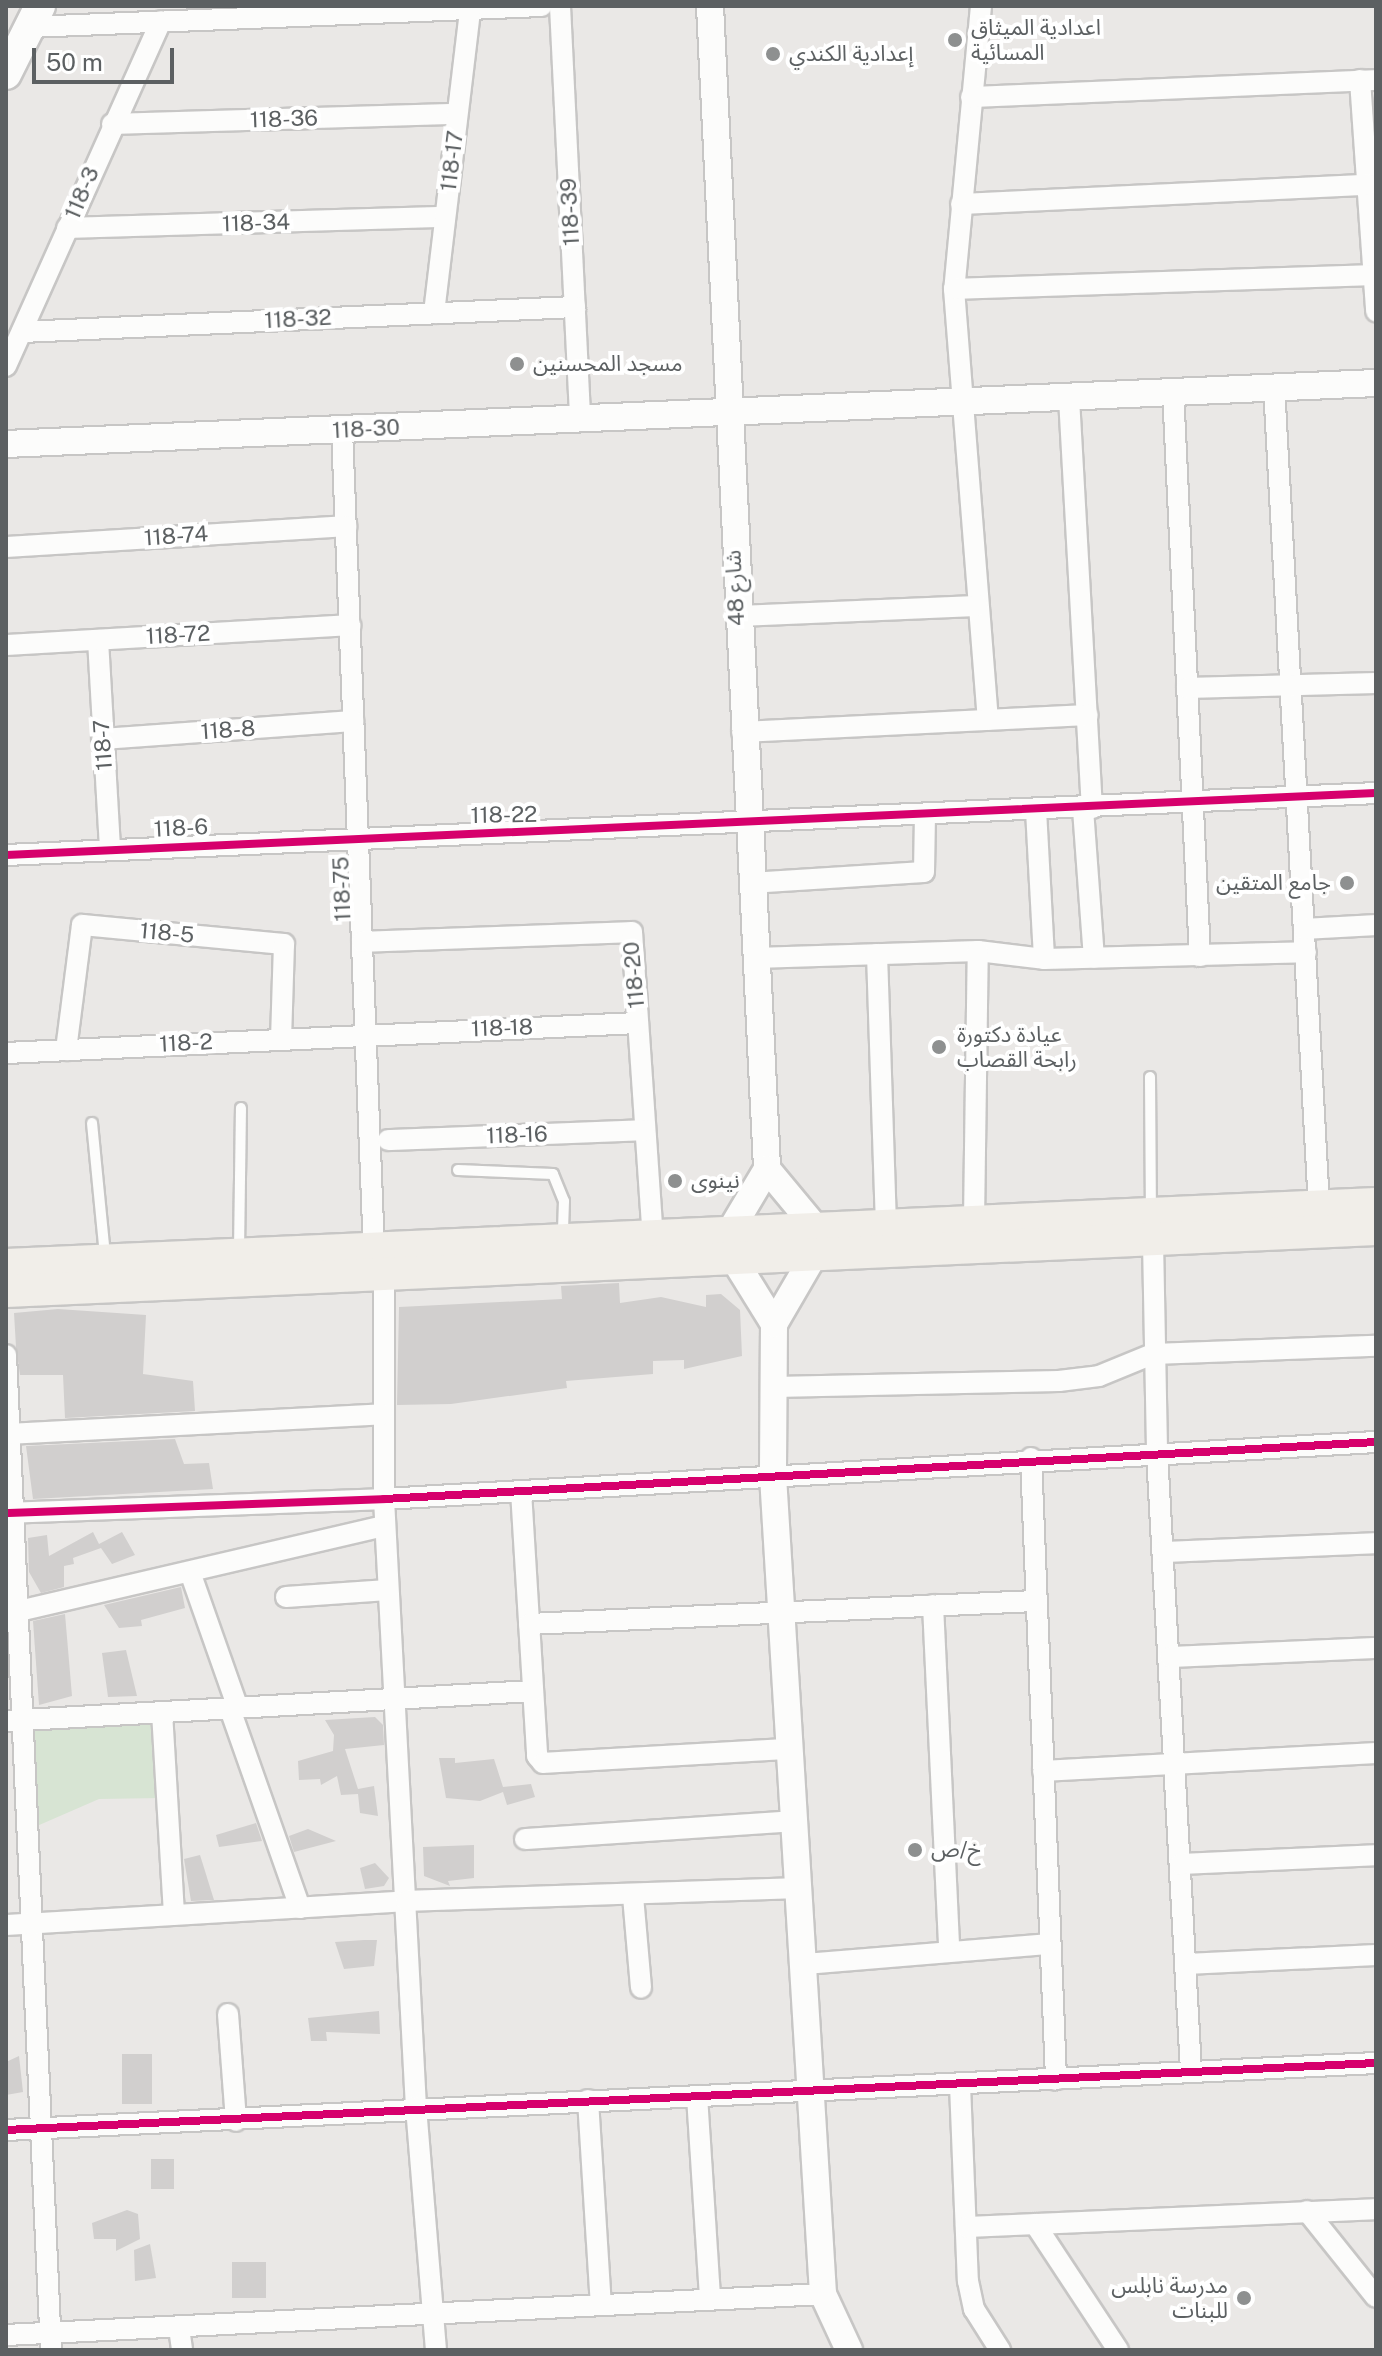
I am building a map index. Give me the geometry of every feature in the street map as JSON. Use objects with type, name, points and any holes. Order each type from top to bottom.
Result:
[{"type":"main road","points":[[6,74],[35,16]]},
{"type":"main road","points":[[6,1291],[379,1264],[1152,1228],[1319,1207],[1376,1204]]},
{"type":"main road","points":[[814,1242],[886,1225],[974,1221],[1152,1228],[1376,1229]]},
{"type":"main road","points":[[6,1265],[239,1256],[379,1264],[563,1242],[653,1238],[732,1247]]},
{"type":"street","points":[[35,16],[161,21],[542,6]]},
{"type":"street","name":"118-39","points":[[560,6],[580,417]]},
{"type":"street","name":"شارع 48","points":[[711,6],[726,410],[767,1169]]},
{"type":"street","points":[[981,6],[954,289],[968,402],[978,606],[988,720]]},
{"type":"street","name":"118-17","points":[[434,313],[470,9]]},
{"type":"street","name":"118-3","points":[[6,366],[112,124],[161,21]]},
{"type":"street","points":[[971,97],[1368,80],[1368,185],[1376,311]]},
{"type":"street","name":"118-36","points":[[112,124],[457,114]]},
{"type":"street","points":[[961,204],[1368,185]]},
{"type":"street","name":"118-34","points":[[67,228],[445,217]]},
{"type":"street","points":[[954,289],[1373,275]]},
{"type":"street","name":"118-32","points":[[22,332],[575,307]]},
{"type":"street","name":"118-30","points":[[6,444],[1376,383]]},
{"type":"street","points":[[1274,386],[1294,686],[1319,1207]]},
{"type":"street","points":[[1173,390],[1200,956]]},
{"type":"street","points":[[1069,398],[1088,715],[1087,808],[1094,958]]},
{"type":"street","name":"118-75","points":[[342,430],[366,1033],[379,1264],[388,1590],[416,2107],[436,2350]]},
{"type":"street","name":"118-74","points":[[6,547],[346,526]]},
{"type":"street","points":[[737,616],[978,606]]},
{"type":"street","name":"118-72","points":[[6,645],[350,625]]},
{"type":"street","name":"118-7","points":[[98,640],[110,850]]},
{"type":"street","points":[[1187,688],[1376,683]]},
{"type":"street","points":[[742,732],[1088,715]]},
{"type":"street","name":"118-8","points":[[102,739],[353,721]]},
{"type":"street","name":"118-22","points":[[358,837],[746,824],[1376,793]]},
{"type":"street","points":[[1036,810],[1044,959]]},
{"type":"street","points":[[750,883],[924,872],[925,816]]},
{"type":"street","name":"118-6","points":[[6,855],[358,837]]},
{"type":"street","name":"118-5","points":[[66,1050],[82,925],[284,944],[281,1037]]},
{"type":"street","points":[[1304,929],[1376,925]]},
{"type":"street","name":"118-20","points":[[362,942],[632,932],[653,1238]]},
{"type":"street","points":[[755,958],[978,951],[1044,959],[1306,952]]},
{"type":"street","points":[[974,1221],[978,951]]},
{"type":"street","points":[[877,954],[886,1225]]},
{"type":"street","name":"118-18","points":[[366,1033],[638,1023]]},
{"type":"street","name":"118-2","points":[[6,1053],[366,1033]]},
{"type":"street","name":"118-16","points":[[388,1140],[645,1130]]},
{"type":"street","points":[[767,1169],[814,1242],[774,1324],[773,1476],[793,1821],[805,1964],[807,2092],[823,2294],[849,2350]]},
{"type":"street","points":[[767,1169],[732,1247],[774,1324]]},
{"type":"street","points":[[1152,1228],[1157,1453],[1191,2071]]},
{"type":"street","points":[[774,1387],[1059,1381],[1099,1376],[1153,1354],[1376,1346]]},
{"type":"street","points":[[6,1355],[14,1721],[31,1924],[51,2342]]},
{"type":"street","points":[[7,1434],[382,1414]]},
{"type":"street","points":[[9,1513],[384,1499],[1031,1458],[1376,1442]]},
{"type":"street","points":[[1031,1458],[1056,2079]]},
{"type":"street","points":[[521,1491],[537,1756],[543,1763],[789,1749]]},
{"type":"street","points":[[11,1613],[385,1526]]},
{"type":"street","points":[[1163,1552],[1376,1543]]},
{"type":"street","points":[[190,1572],[300,1908]]},
{"type":"street","points":[[286,1597],[388,1590]]},
{"type":"street","points":[[529,1624],[1036,1601]]},
{"type":"street","points":[[933,1605],[949,1950]]},
{"type":"street","points":[[1170,1657],[1376,1648]]},
{"type":"street","points":[[14,1721],[533,1691]]},
{"type":"street","points":[[162,1712],[174,1915]]},
{"type":"street","points":[[1043,1771],[1376,1753]]},
{"type":"street","points":[[525,1839],[793,1821]]},
{"type":"street","points":[[1180,1864],[1376,1855]]},
{"type":"street","points":[[6,1925],[406,1901],[633,1896],[798,1888]]},
{"type":"street","points":[[633,1896],[641,1988]]},
{"type":"street","points":[[805,1964],[1050,1944]]},
{"type":"street","points":[[1186,1964],[1376,1955]]},
{"type":"street","points":[[228,2014],[236,2121]]},
{"type":"street","points":[[6,2130],[236,2121],[416,2107],[960,2085],[1376,2063]]},
{"type":"street","points":[[960,2085],[966,2227],[974,2309],[1000,2350]]},
{"type":"street","points":[[697,2096],[710,2299]]},
{"type":"street","points":[[588,2100],[601,2305]]},
{"type":"street","points":[[966,2227],[1376,2209]]},
{"type":"street","points":[[1307,2211],[1376,2297]]},
{"type":"street","points":[[1035,2224],[1118,2350]]},
{"type":"street","points":[[6,2335],[51,2342],[179,2328],[823,2294]]},
{"type":"street","points":[[179,2328],[182,2350]]},
{"type":"lane","points":[[1150,1077],[1152,1228]]},
{"type":"lane","points":[[239,1256],[241,1108]]},
{"type":"lane","points":[[92,1123],[106,1261]]},
{"type":"lane","points":[[458,1170],[553,1174],[564,1201],[563,1242]]},
{"type":"green space","points":[[155,1719],[162,1798],[99,1799],[37,1826],[28,1725]]},
{"type":"building","points":[[619,1283],[620,1303],[661,1297],[706,1307],[706,1295],[721,1294],[740,1310],[742,1356],[684,1369],[684,1360],[653,1361],[653,1374],[566,1381],[567,1388],[451,1404],[397,1405],[399,1307],[562,1299],[561,1286]]},
{"type":"building","points":[[58,1309],[146,1315],[143,1374],[193,1381],[195,1411],[65,1418],[63,1375],[20,1375],[16,1347],[14,1313]]},
{"type":"building","points":[[175,1439],[184,1464],[209,1463],[213,1489],[33,1499],[26,1446]]},
{"type":"building","points":[[93,1532],[99,1544],[122,1532],[135,1555],[112,1564],[101,1548],[73,1558],[74,1564],[64,1566],[64,1587],[41,1593],[29,1572],[28,1538],[47,1535],[49,1556]]},
{"type":"building","points":[[181,1587],[185,1608],[141,1620],[142,1626],[119,1628],[104,1605]]},
{"type":"building","points":[[65,1614],[72,1696],[39,1705],[33,1621]]},
{"type":"building","points":[[126,1650],[137,1696],[108,1697],[102,1653]]},
{"type":"building","points":[[375,1717],[383,1725],[384,1745],[345,1749],[358,1789],[374,1786],[378,1816],[360,1813],[358,1794],[341,1795],[337,1776],[321,1785],[320,1779],[299,1780],[298,1761],[333,1751],[334,1735],[325,1720]]},
{"type":"building","points":[[439,1758],[455,1758],[455,1763],[494,1759],[503,1787],[531,1784],[535,1797],[507,1805],[503,1792],[480,1801],[446,1798]]},
{"type":"building","points":[[256,1823],[262,1841],[219,1847],[216,1835]]},
{"type":"building","points":[[308,1829],[336,1841],[294,1852],[289,1836]]},
{"type":"building","points":[[474,1845],[474,1878],[448,1881],[450,1886],[424,1876],[423,1847]]},
{"type":"building","points":[[200,1855],[214,1900],[191,1901],[184,1859]]},
{"type":"building","points":[[375,1863],[389,1878],[384,1886],[365,1889],[360,1868]]},
{"type":"building","points":[[377,1940],[374,1966],[344,1969],[335,1942]]},
{"type":"building","points":[[379,2011],[380,2034],[326,2032],[327,2041],[311,2041],[308,2018]]},
{"type":"building","points":[[122,2054],[152,2054],[152,2104],[122,2104]]},
{"type":"building","points":[[19,2056],[23,2092],[6,2095],[6,2062]]},
{"type":"building","points":[[151,2159],[174,2159],[174,2189],[151,2189]]},
{"type":"building","points":[[127,2210],[138,2214],[140,2239],[116,2251],[116,2239],[94,2239],[92,2223]]},
{"type":"building","points":[[150,2244],[156,2278],[135,2281],[134,2250]]},
{"type":"building","points":[[232,2262],[266,2262],[266,2298],[232,2298]]},
{"type":"cycle path","points":[[6,855],[1376,793]]},
{"type":"cycle path","points":[[6,1513],[384,1499],[1376,1442]]},
{"type":"cycle path","points":[[6,2130],[1376,2063]]},
{"type":"place","name":"اعدادية الميثاق المسائية","points":[[955,40]]},
{"type":"place","name":"إعدادية الكندي","points":[[773,54]]},
{"type":"place","name":"مسجد المحسنين","points":[[517,364]]},
{"type":"place","name":"جامع المتقين","points":[[1347,883]]},
{"type":"place","name":"عيادة دكتورة رابحة القصاب","points":[[939,1047]]},
{"type":"place","name":"نينوى","points":[[675,1181]]},
{"type":"place","name":"خ/ص","points":[[915,1850]]},
{"type":"place","name":"مدرسة نابلس للبنات","points":[[1244,2298]]}]
